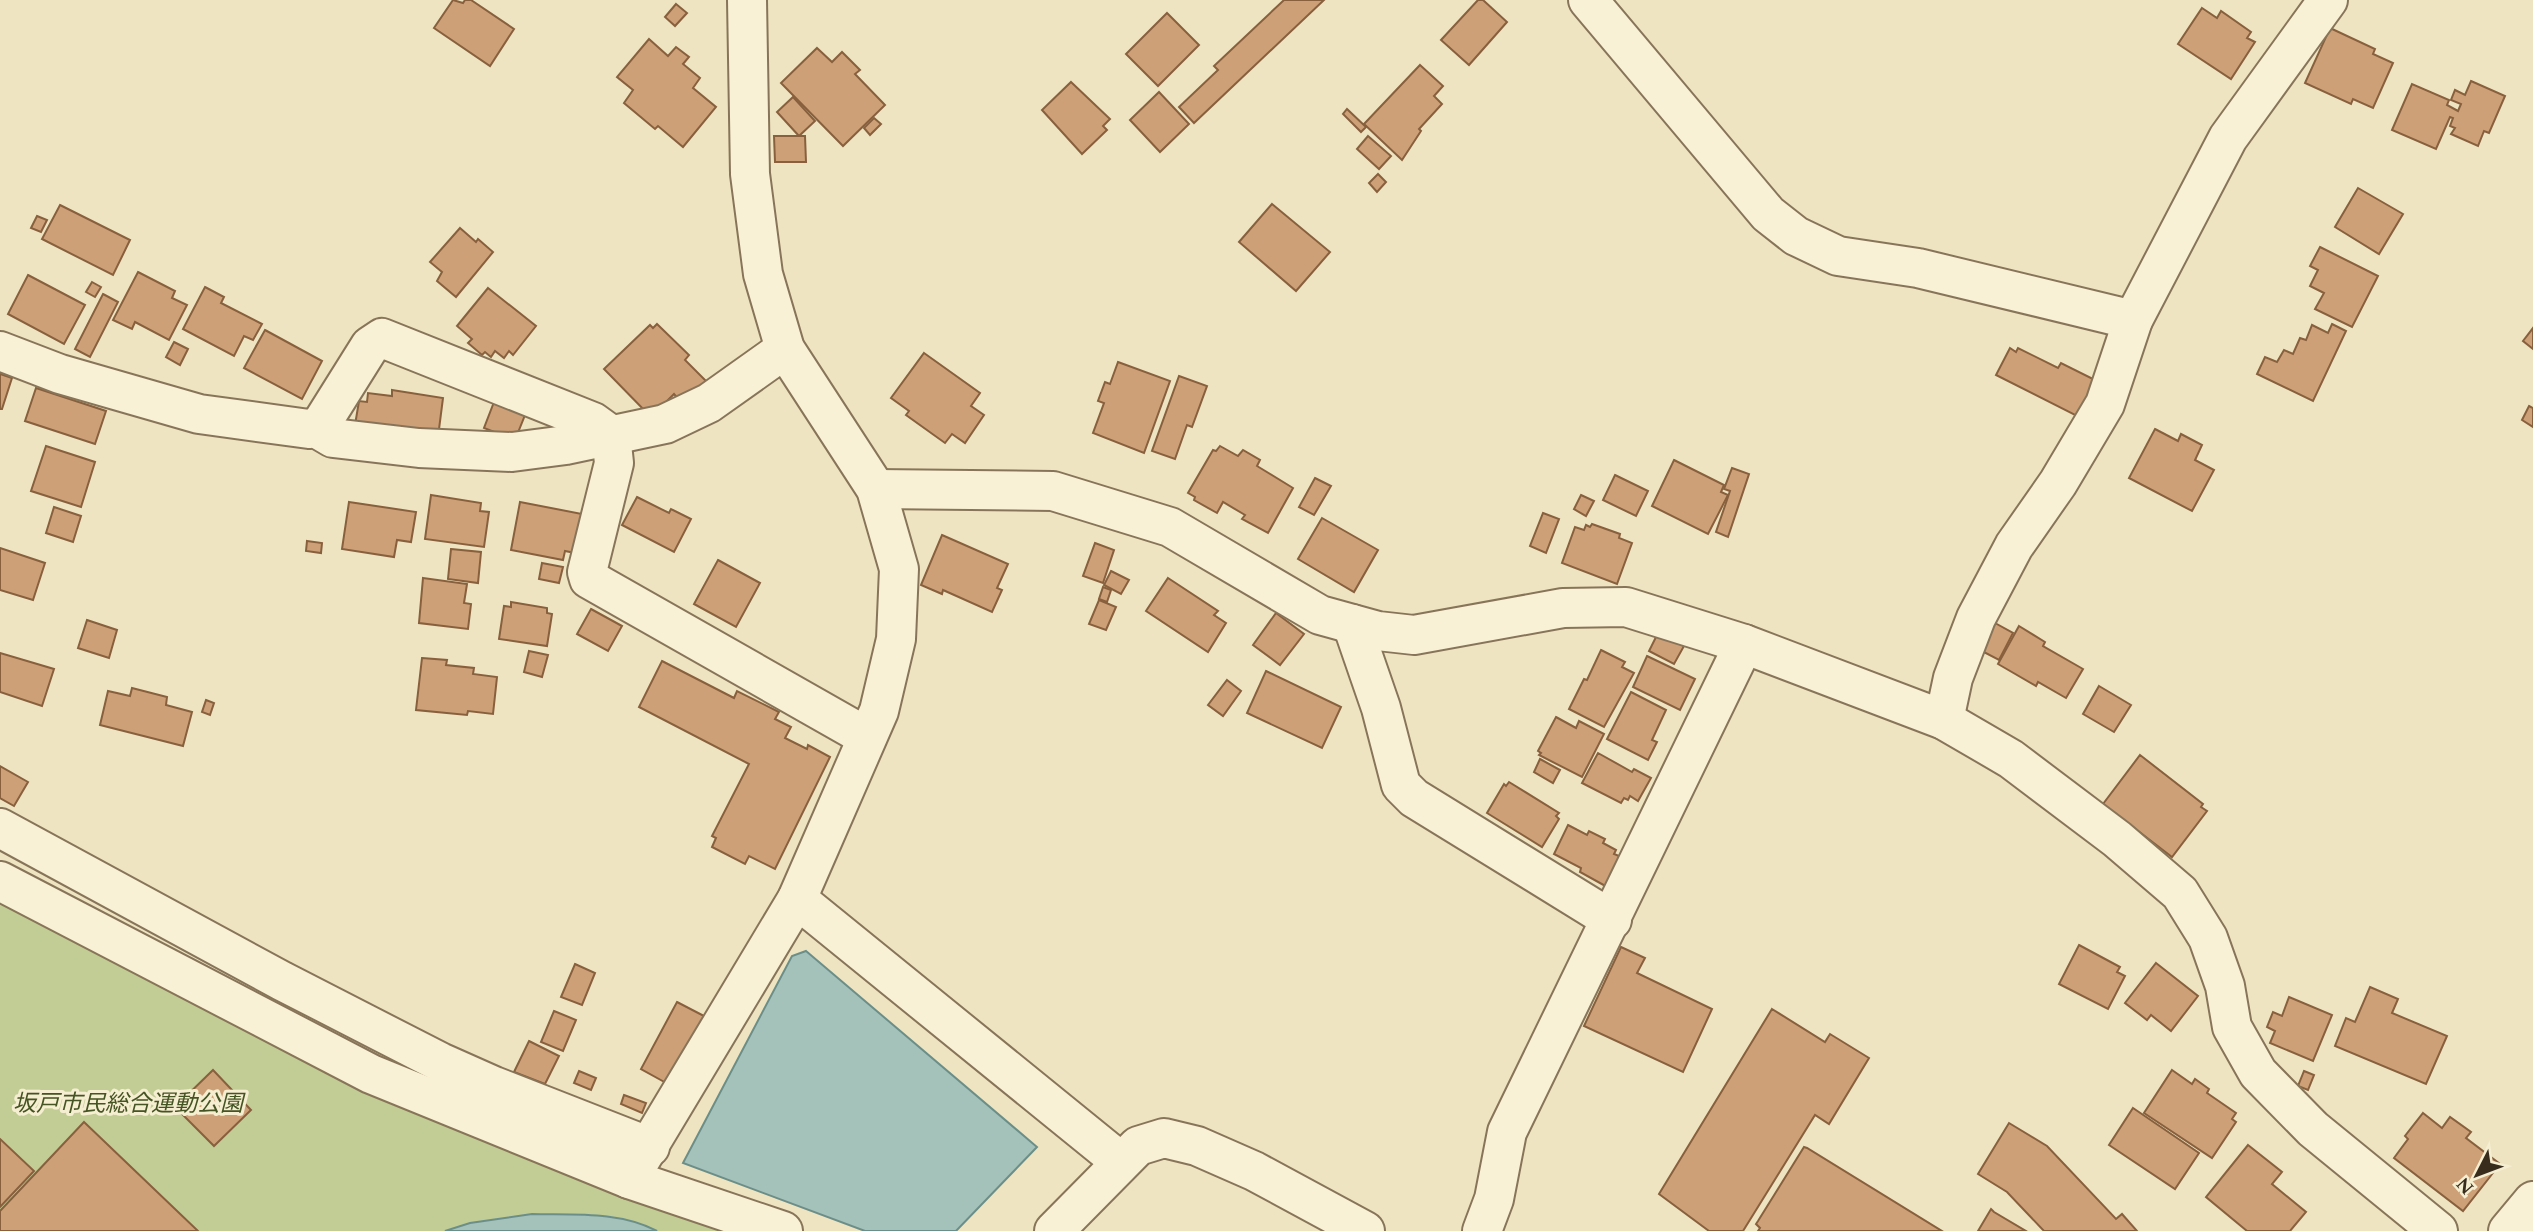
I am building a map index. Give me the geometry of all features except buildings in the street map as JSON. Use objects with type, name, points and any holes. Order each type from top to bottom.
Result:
[{"type":"street","points":[[629,1179],[797,899],[879,710],[896,639],[899,569],[876,489],[785,349],[763,274],[750,174],[747,0]]},
{"type":"street","points":[[1588,0],[1768,214],[1796,236],[1838,256],[1918,268],[2133,320]]},
{"type":"street","points":[[1944,720],[1953,678],[1976,618],[2014,546],[2058,483],[2105,404],[2133,320],[2228,138],[2328,0]]},
{"type":"street","points":[[316,428],[370,346],[382,338],[593,422],[611,435],[614,463],[587,572],[589,579],[867,737]]},
{"type":"street","points":[[0,351],[60,374],[198,414],[293,428],[316,428],[333,438],[356,442],[512,452],[566,445],[665,424],[709,403],[785,349]]},
{"type":"street","points":[[876,489],[1053,491],[1170,527],[1321,615],[1378,631],[1414,635],[1563,608],[1626,607],[1745,644],[1944,720],[2011,759],[2117,839],[2180,893],[2208,938],[2225,986],[2232,1027],[2258,1073],[2313,1129],[2438,1231]]},
{"type":"street","points":[[1352,624],[1381,708],[1401,785],[1414,798],[1612,920]]},
{"type":"street","points":[[1482,1231],[1494,1199],[1507,1132],[1745,644]]},
{"type":"street","points":[[0,828],[282,981],[440,1062],[650,1147]]},
{"type":"street","points":[[0,881],[372,1074],[629,1179],[783,1231]]},
{"type":"street","points":[[797,899],[1121,1162]]},
{"type":"street","points":[[1054,1231],[1138,1146],[1164,1138],[1197,1146],[1254,1171],[1365,1231]]},
{"type":"street","points":[[2508,1231],[2533,1201]]},
{"type":"green space","name":"坂戸市民総合運動公園","points":[[0,890],[727,1231],[0,1231]]},
{"type":"water","points":[[806,951],[1037,1147],[956,1231],[865,1231],[683,1163],[792,956]]},
{"type":"water","points":[[532,1214],[612,1217],[657,1231],[445,1231],[470,1223]]}]
